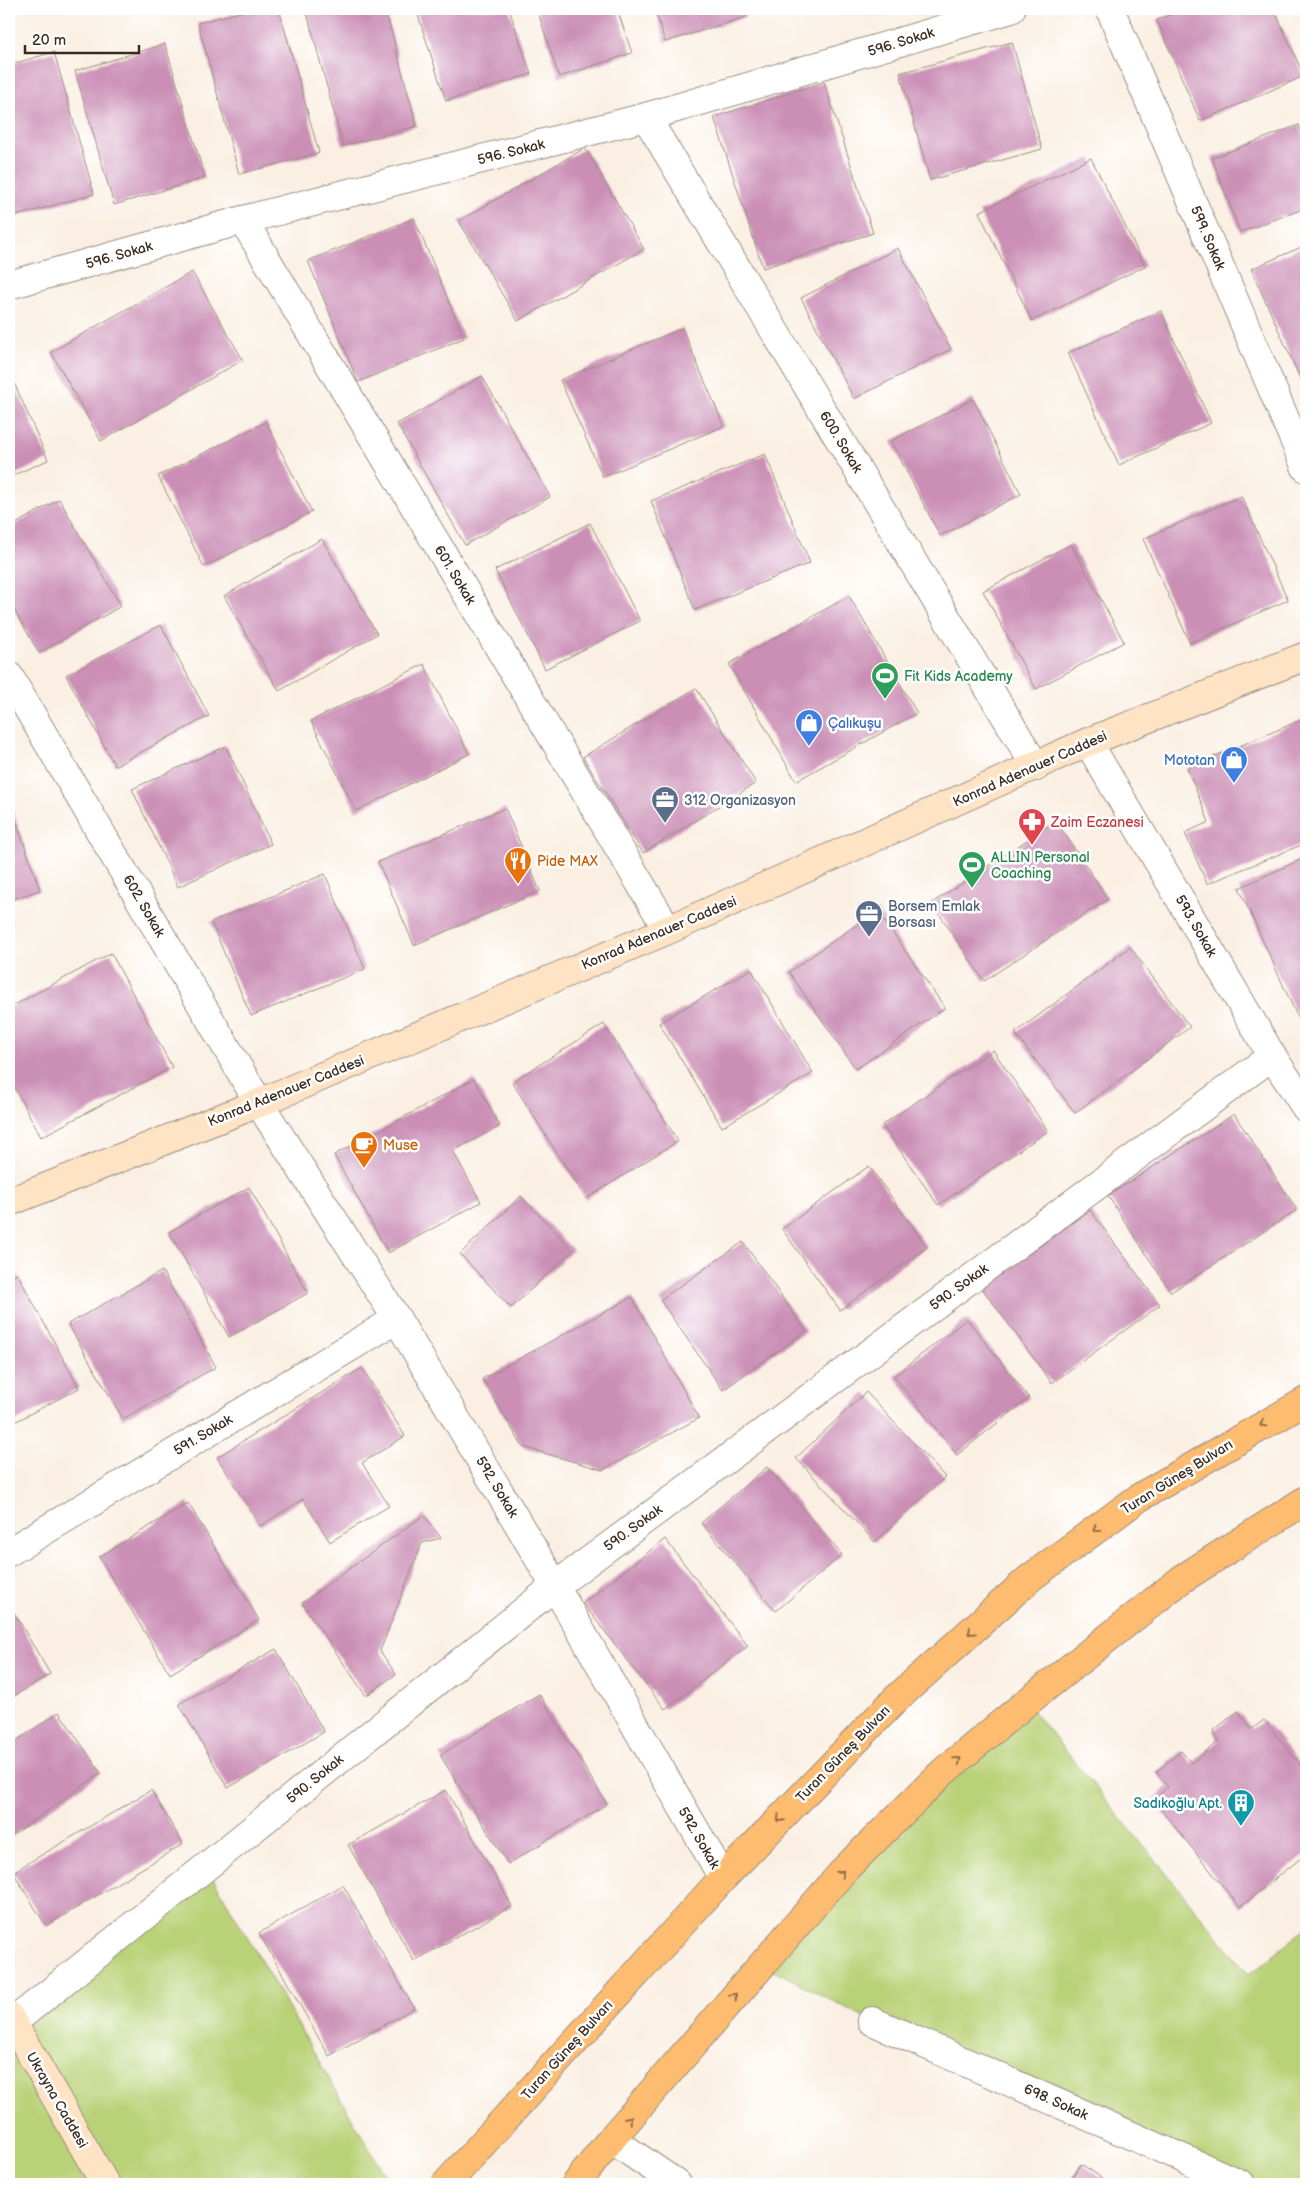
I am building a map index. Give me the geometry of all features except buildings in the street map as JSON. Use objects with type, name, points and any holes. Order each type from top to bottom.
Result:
[{"type":"main road","name":"Konrad Adenauer Caddesi","points":[[9,1202],[259,1103],[668,930],[1036,767],[1088,742],[1306,656]]},
{"type":"main road","name":"Turan Güneş Bulvarı","points":[[446,2184],[722,1878],[896,1699],[1030,1578],[1140,1497],[1306,1401]]},
{"type":"main road","points":[[576,2184],[611,2139],[846,1868],[943,1772],[1026,1703],[1182,1579],[1306,1500]]},
{"type":"main road","name":"Ukrayna Caddesi","points":[[11,2020],[105,2184]]},
{"type":"street","name":"596. Sokak","points":[[9,286],[243,220],[646,118],[1011,9]]},
{"type":"street","name":"599. Sokak","points":[[1110,9],[1306,468]]},
{"type":"street","name":"600. Sokak","points":[[646,118],[1036,767]]},
{"type":"street","name":"601. Sokak","points":[[243,220],[668,930]]},
{"type":"street","name":"602. Sokak","points":[[9,676],[19,712],[259,1103]]},
{"type":"street","name":"593. Sokak","points":[[1088,742],[1272,1056],[1306,1108]]},
{"type":"street","name":"590. Sokak","points":[[11,2020],[555,1586],[1272,1056]]},
{"type":"street","name":"592. Sokak","points":[[259,1103],[397,1319],[555,1586],[722,1878]]},
{"type":"street","name":"591. Sokak","points":[[9,1552],[397,1319]]},
{"type":"street","name":"698. Sokak","points":[[872,2020],[1241,2184]]},
{"type":"street","points":[[611,2139],[677,2184]]},
{"type":"green space","points":[[1026,1703],[1249,1974],[1306,1929],[1306,2184],[1241,2184],[872,2021],[762,1964]]},
{"type":"green space","points":[[206,1866],[390,2184],[9,2184],[9,2016]]},
{"type":"place","name":"Fit Kids Academy","points":[[885,700]]},
{"type":"place","name":"Çalıkuşu","points":[[809,747]]},
{"type":"place","name":"Mototan","points":[[1234,784]]},
{"type":"place","name":"312 Organizasyon","points":[[665,824]]},
{"type":"place","name":"Zaim Eczanesi","points":[[1032,846]]},
{"type":"place","name":"Pide MAX","points":[[518,885]]},
{"type":"place","name":"ALLIN Personal Coaching","points":[[972,889]]},
{"type":"place","name":"Borsem Emlak Borsası","points":[[869,938]]},
{"type":"place","name":"Muse","points":[[364,1169]]},
{"type":"place","name":"Sadıkoğlu Apt.","points":[[1241,1827]]}]
